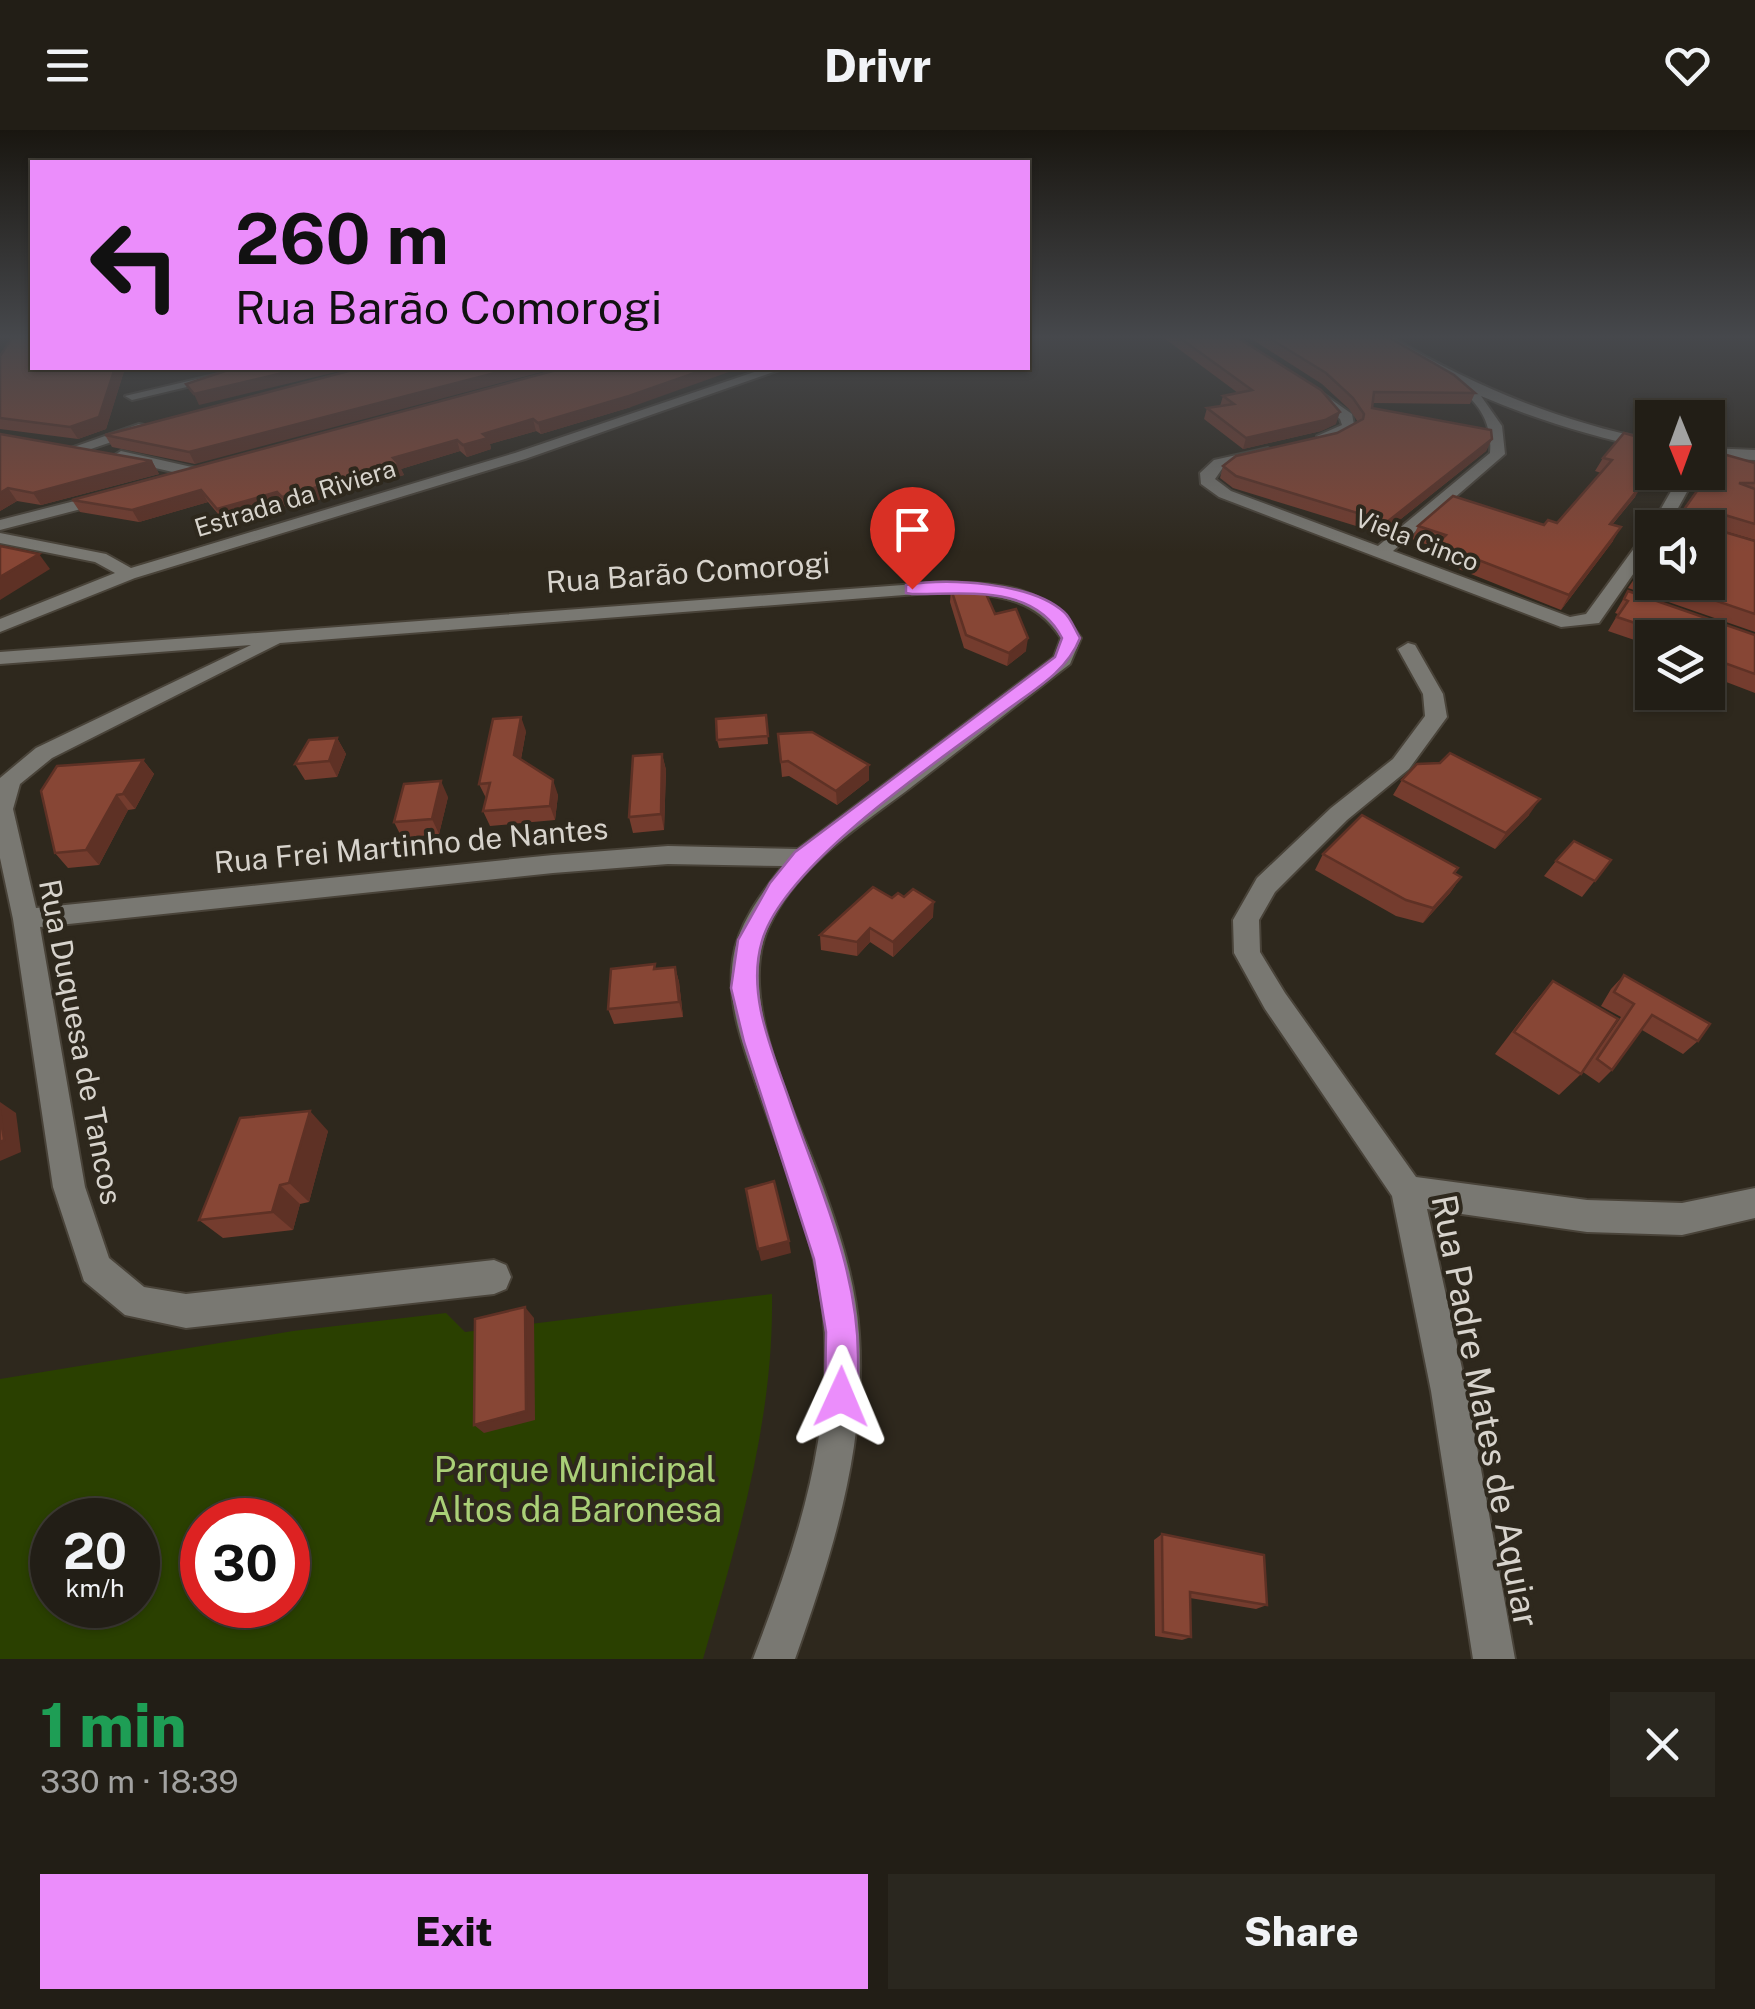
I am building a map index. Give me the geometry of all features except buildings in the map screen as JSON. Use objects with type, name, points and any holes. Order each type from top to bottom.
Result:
[{"type":"street","points":[[127,431],[128,409]]},
{"type":"street","name":"Estrada da Riviera","points":[[0,626],[130,574],[659,409]]},
{"type":"street","points":[[1308,442],[1345,432],[1350,427],[1347,416],[1338,409]]},
{"type":"street","points":[[1380,552],[1497,454],[1500,437],[1484,409]]},
{"type":"street","points":[[1533,409],[1590,430],[1635,440]]},
{"type":"street","points":[[79,448],[162,422]]},
{"type":"street","points":[[59,445],[199,473]]},
{"type":"street","name":"Viela Cinco","points":[[1288,446],[1219,464],[1207,480],[1225,494],[1548,618],[1582,624],[1592,619],[1619,595],[1635,568]]},
{"type":"street","points":[[1725,454],[1755,455]]},
{"type":"street","points":[[164,482],[217,468]]},
{"type":"street","points":[[0,526],[128,492]]},
{"type":"street","points":[[0,538],[100,558],[130,574]]},
{"type":"street","name":"Rua Barão Comorogi","points":[[0,658],[944,587],[1004,590],[1037,602],[1060,616],[1071,638],[1062,660],[803,858],[778,890],[750,940],[744,988],[757,1042],[829,1259],[842,1332],[841,1429],[811,1561],[774,1659]]},
{"type":"street","name":"Rua Duquesa de Tancos","points":[[279,638],[44,753],[10,780],[1,809],[26,918],[69,1187],[96,1269],[137,1303],[186,1310],[494,1277]]},
{"type":"street","name":"Rua Padre Mates de Aquiar","points":[[1408,648],[1433,694],[1436,717],[1425,737],[1401,764],[1339,814],[1266,885],[1246,920],[1246,954],[1274,1001],[1407,1191],[1449,1391],[1494,1659]]},
{"type":"street","name":"Rua Frei Martinho de Nantes","points":[[26,918],[668,855],[803,858]]},
{"type":"street","points":[[1407,1191],[1606,1217],[1682,1219],[1755,1203]]},
{"type":"green space","name":"Parque Municipal Altos da Baronesa","points":[[772,1294],[767,1388],[760,1433],[741,1524],[703,1659],[0,1659],[0,1379],[293,1331],[446,1313],[465,1332]]},
{"type":"route","points":[[841,1397],[842,1332],[829,1259],[757,1042],[744,988],[750,940],[778,890],[803,858],[902,778],[1062,660],[1071,638],[1060,616],[1037,602],[1004,590],[912,589]]}]
